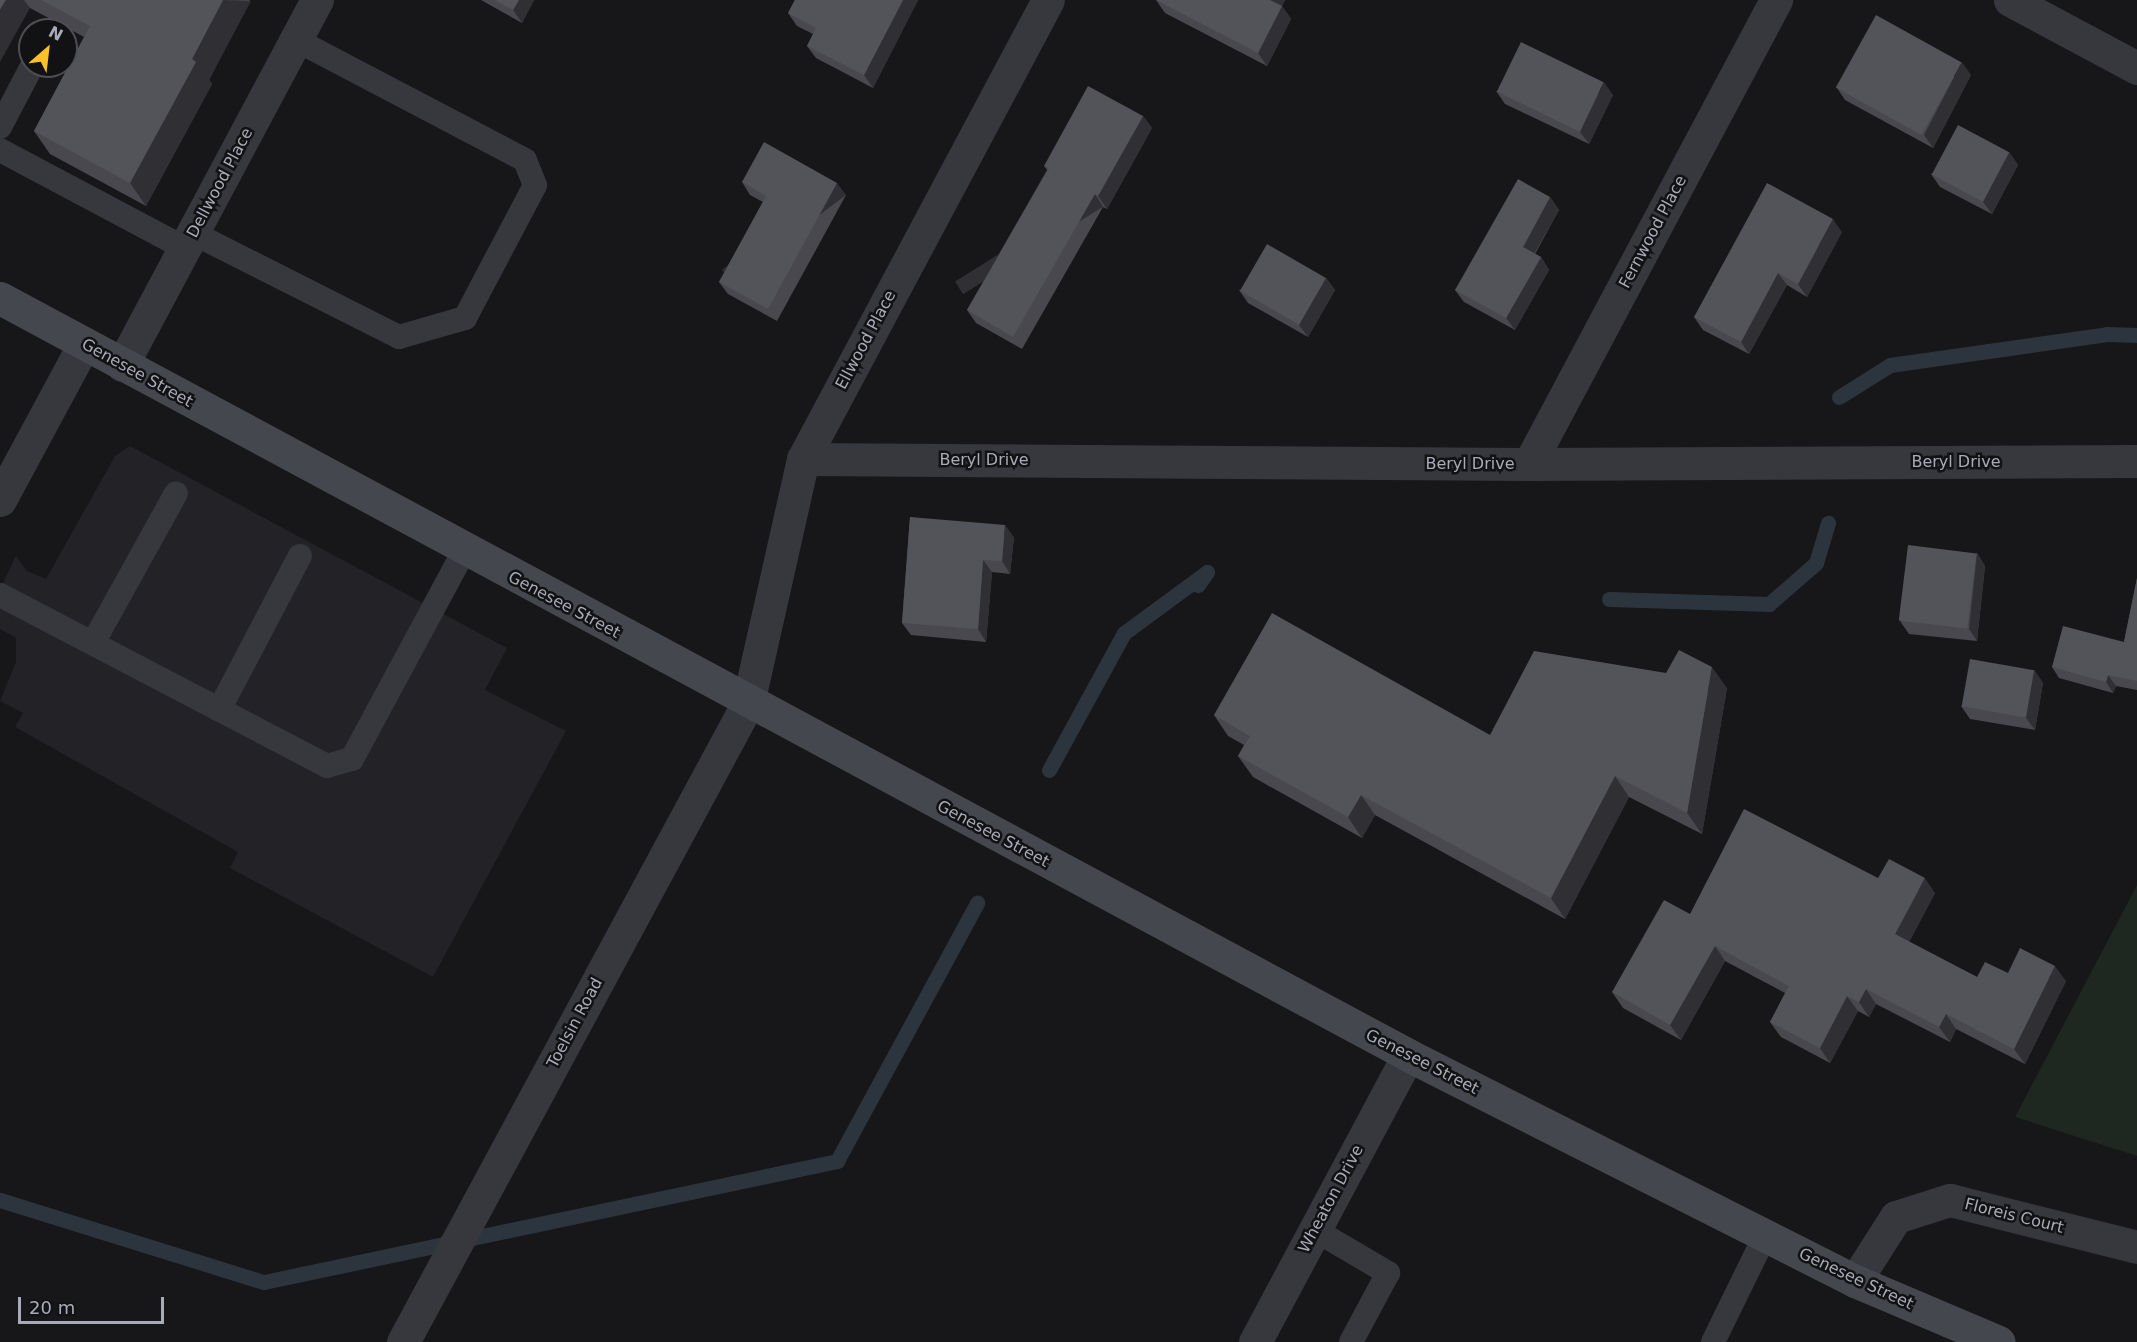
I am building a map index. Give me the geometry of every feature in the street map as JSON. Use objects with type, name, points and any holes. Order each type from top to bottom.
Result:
[{"type":"main road","name":"Genesee Street","points":[[0,298],[464,551],[1408,1055],[1855,1281],[1999,1342]]},
{"type":"street","name":"Dellwood Place","points":[[122,365],[317,0]]},
{"type":"street","name":"Ellwood Place","points":[[748,703],[803,459],[1048,0]]},
{"type":"street","name":"Fernwood Place","points":[[1529,464],[1776,0]]},
{"type":"street","points":[[2010,0],[2137,68]]},
{"type":"street","points":[[0,500],[84,344]]},
{"type":"street","name":"Beryl Drive","points":[[803,459],[1529,464],[2137,461]]},
{"type":"street","name":"Toelsin Road","points":[[403,1342],[748,703]]},
{"type":"street","name":"Wheaton Drive","points":[[1255,1342],[1408,1055]]},
{"type":"street","name":"Floreis Court","points":[[1855,1281],[1896,1217],[1950,1200],[2137,1247]]},
{"type":"lane","points":[[0,150],[399,337],[465,318],[535,185],[525,160],[296,40]]},
{"type":"lane","points":[[0,127],[26,78]]},
{"type":"lane","points":[[93,644],[176,493]]},
{"type":"lane","points":[[0,595],[327,766],[352,759],[464,551]]},
{"type":"lane","points":[[219,710],[300,556]]},
{"type":"lane","points":[[1315,1230],[1388,1273],[1351,1342]]},
{"type":"lane","points":[[1713,1342],[1765,1236]]},
{"type":"shaded area","points":[[130,446],[507,648],[485,690],[566,731],[433,977],[230,868],[238,852],[15,727],[23,713],[0,701],[16,662],[16,638],[0,629],[0,589],[16,556],[27,571],[46,579],[115,456]]},
{"type":"shaded area","points":[[2137,885],[2137,1156],[2015,1117]]},
{"type":"building","points":[[0,0],[6,0],[0,10]]},
{"type":"building","points":[[41,0],[223,0],[192,59],[196,62],[130,183],[34,131],[62,78],[78,78],[78,48],[90,26]]},
{"type":"building","points":[[494,0],[519,0],[513,10]]},
{"type":"building","points":[[795,0],[903,0],[864,75],[807,46],[816,28],[788,13]]},
{"type":"building","points":[[1156,0],[1270,0],[1282,6],[1258,53]]},
{"type":"building","points":[[1876,15],[1962,63],[1921,135],[1836,88]]},
{"type":"building","points":[[1521,42],[1604,82],[1580,132],[1497,91]]},
{"type":"building","points":[[1088,86],[1143,116],[1098,196],[1095,194],[1013,337],[967,310],[1049,168],[1044,166]]},
{"type":"building","points":[[1958,125],[2009,152],[1983,202],[1932,174]]},
{"type":"building","points":[[764,142],[837,183],[768,309],[719,282],[766,196],[742,182]]},
{"type":"building","points":[[1518,179],[1550,197],[1523,247],[1541,257],[1506,318],[1455,290]]},
{"type":"building","points":[[1767,183],[1833,219],[1798,284],[1778,273],[1741,342],[1694,317]]},
{"type":"building","points":[[1267,244],[1326,278],[1299,325],[1240,291]]},
{"type":"building","points":[[910,517],[1005,525],[1002,561],[983,560],[978,629],[902,623]]},
{"type":"building","points":[[1908,545],[1976,553],[1967,629],[1899,620]]},
{"type":"building","points":[[2137,578],[2137,681],[2108,675],[2106,682],[2052,667],[2063,626],[2124,642]]},
{"type":"building","points":[[1272,613],[1490,735],[1534,651],[1666,673],[1679,650],[1712,667],[1687,813],[1615,776],[1551,898],[1361,795],[1348,817],[1238,756],[1250,736],[1214,715]]},
{"type":"building","points":[[1970,659],[2034,670],[2026,718],[1962,706]]},
{"type":"building","points":[[1744,809],[1878,878],[1889,859],[1925,878],[1895,934],[1977,977],[1985,962],[2008,973],[2020,948],[2055,966],[2014,1049],[1946,1014],[1939,1027],[1866,989],[1859,1002],[1847,996],[1820,1048],[1770,1022],[1789,986],[1715,946],[1670,1025],[1612,992],[1664,900],[1690,914]]},
{"type":"waterway","points":[[1839,397],[1890,365],[2107,334],[2137,335]]},
{"type":"waterway","points":[[1609,599],[1769,604],[1816,563],[1828,523]]},
{"type":"waterway","points":[[1049,770],[1124,633],[1207,572],[1198,585]]},
{"type":"waterway","points":[[0,1200],[264,1282],[837,1161],[977,903]]}]
